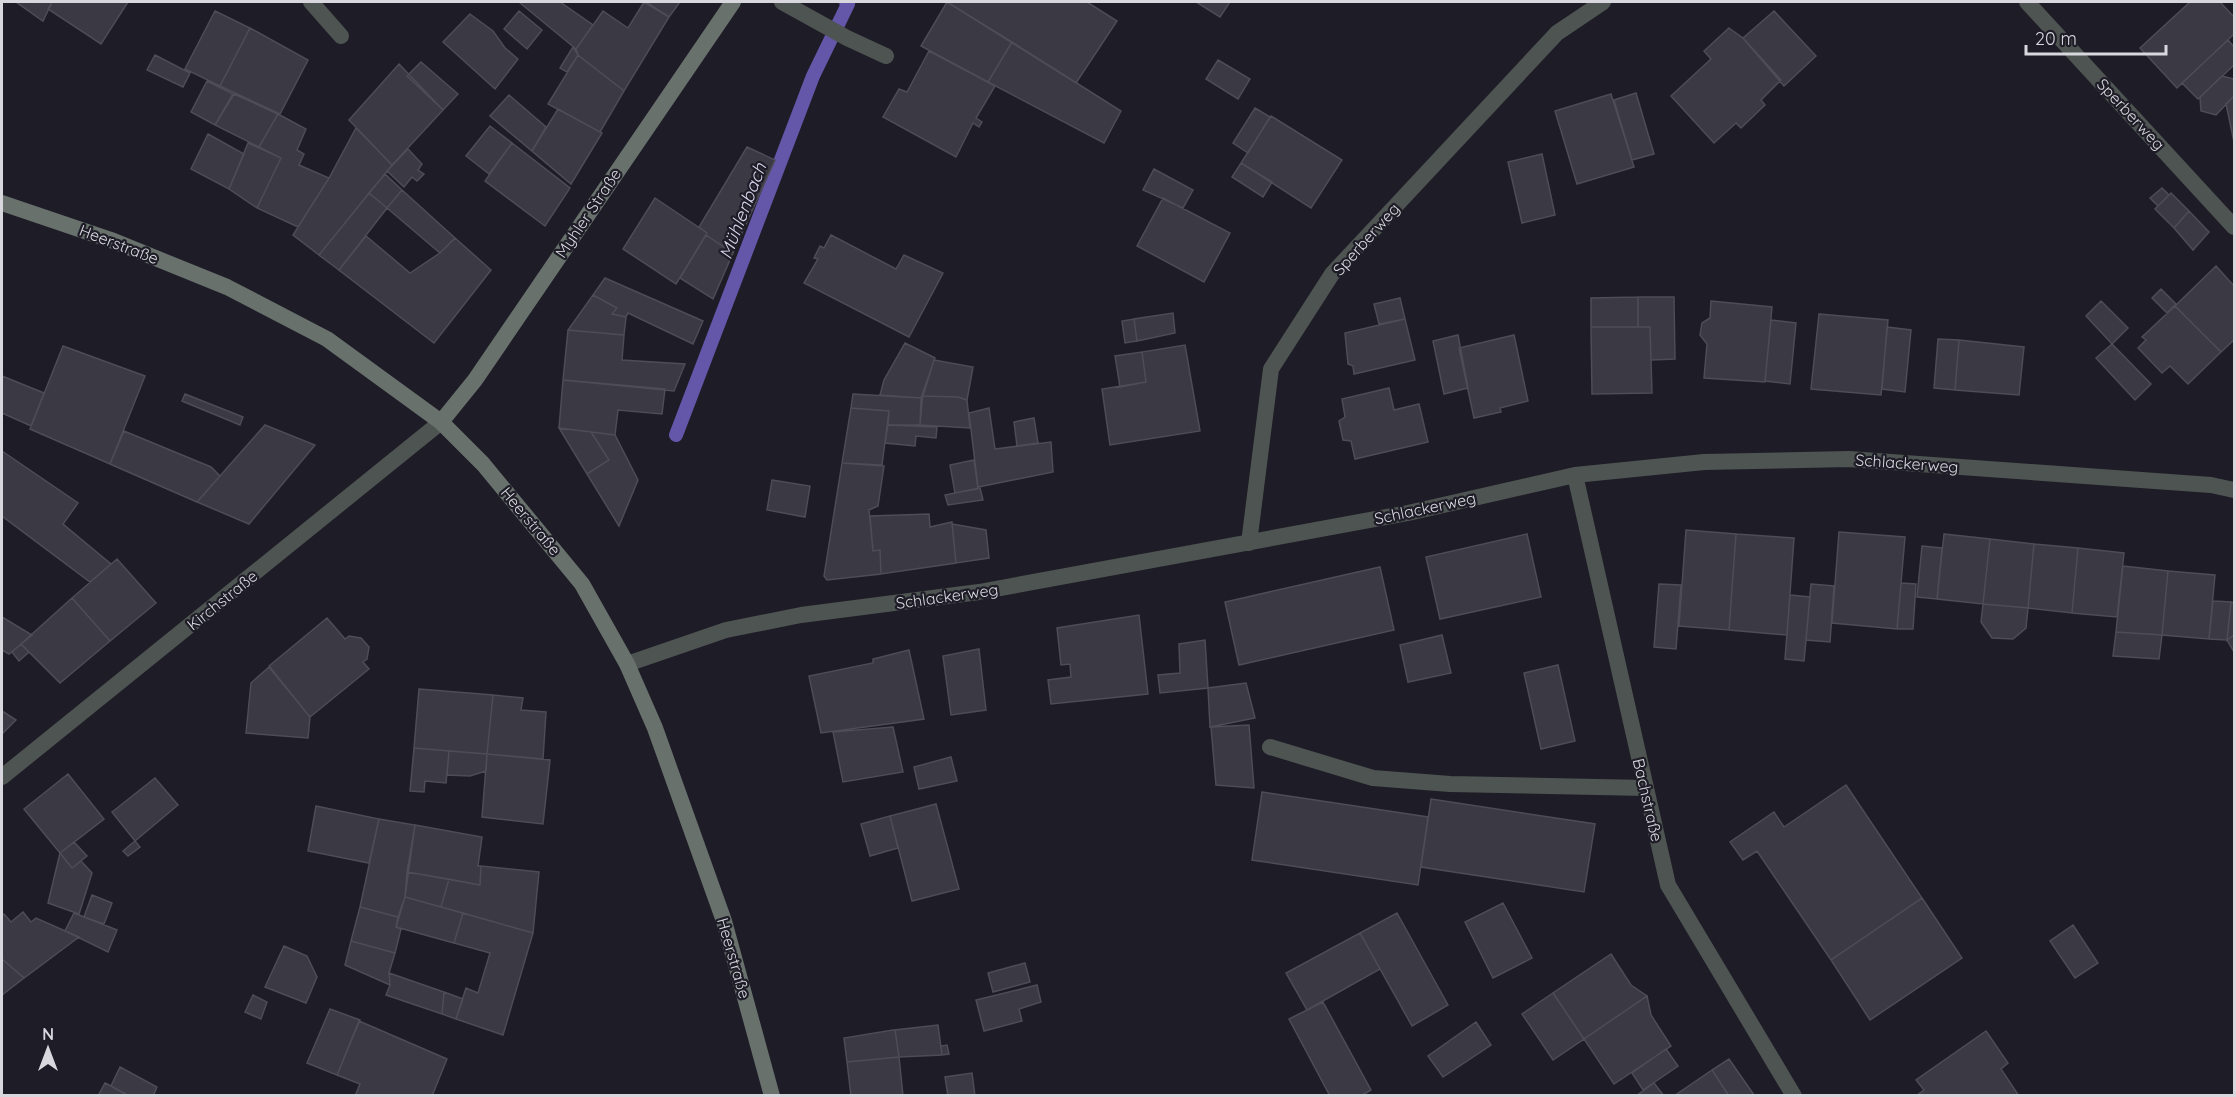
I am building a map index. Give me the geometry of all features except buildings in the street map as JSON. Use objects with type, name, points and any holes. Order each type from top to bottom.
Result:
[{"type":"main road","name":"Myhler Straße","points":[[441,422],[475,380],[733,2]]},
{"type":"main road","name":"Heerstraße","points":[[2,203],[111,240],[227,287],[327,339],[441,422],[483,464],[582,584],[627,664],[663,748],[724,921],[772,1095]]},
{"type":"street","points":[[311,2],[341,36]]},
{"type":"street","points":[[782,2],[820,24],[886,56]]},
{"type":"street","name":"Sperberweg","points":[[1249,543],[1271,369],[1332,274],[1557,33],[1603,2]]},
{"type":"street","name":"Sperberweg","points":[[2027,2],[2235,227]]},
{"type":"street","name":"Kirchstraße","points":[[2,777],[441,422]]},
{"type":"street","name":"Schlackerweg","points":[[627,664],[726,630],[791,618],[978,592],[1249,543],[1408,513],[1575,475],[1704,462],[1849,459],[2211,485],[2235,490]]},
{"type":"street","name":"Bachstraße","points":[[1575,475],[1668,885],[1794,1095]]},
{"type":"street","points":[[1269,747],[1373,778],[1450,784],[1646,788]]},
{"type":"waterway","name":"Mühlenbach","points":[[676,435],[813,76],[848,4],[846,2]]}]
